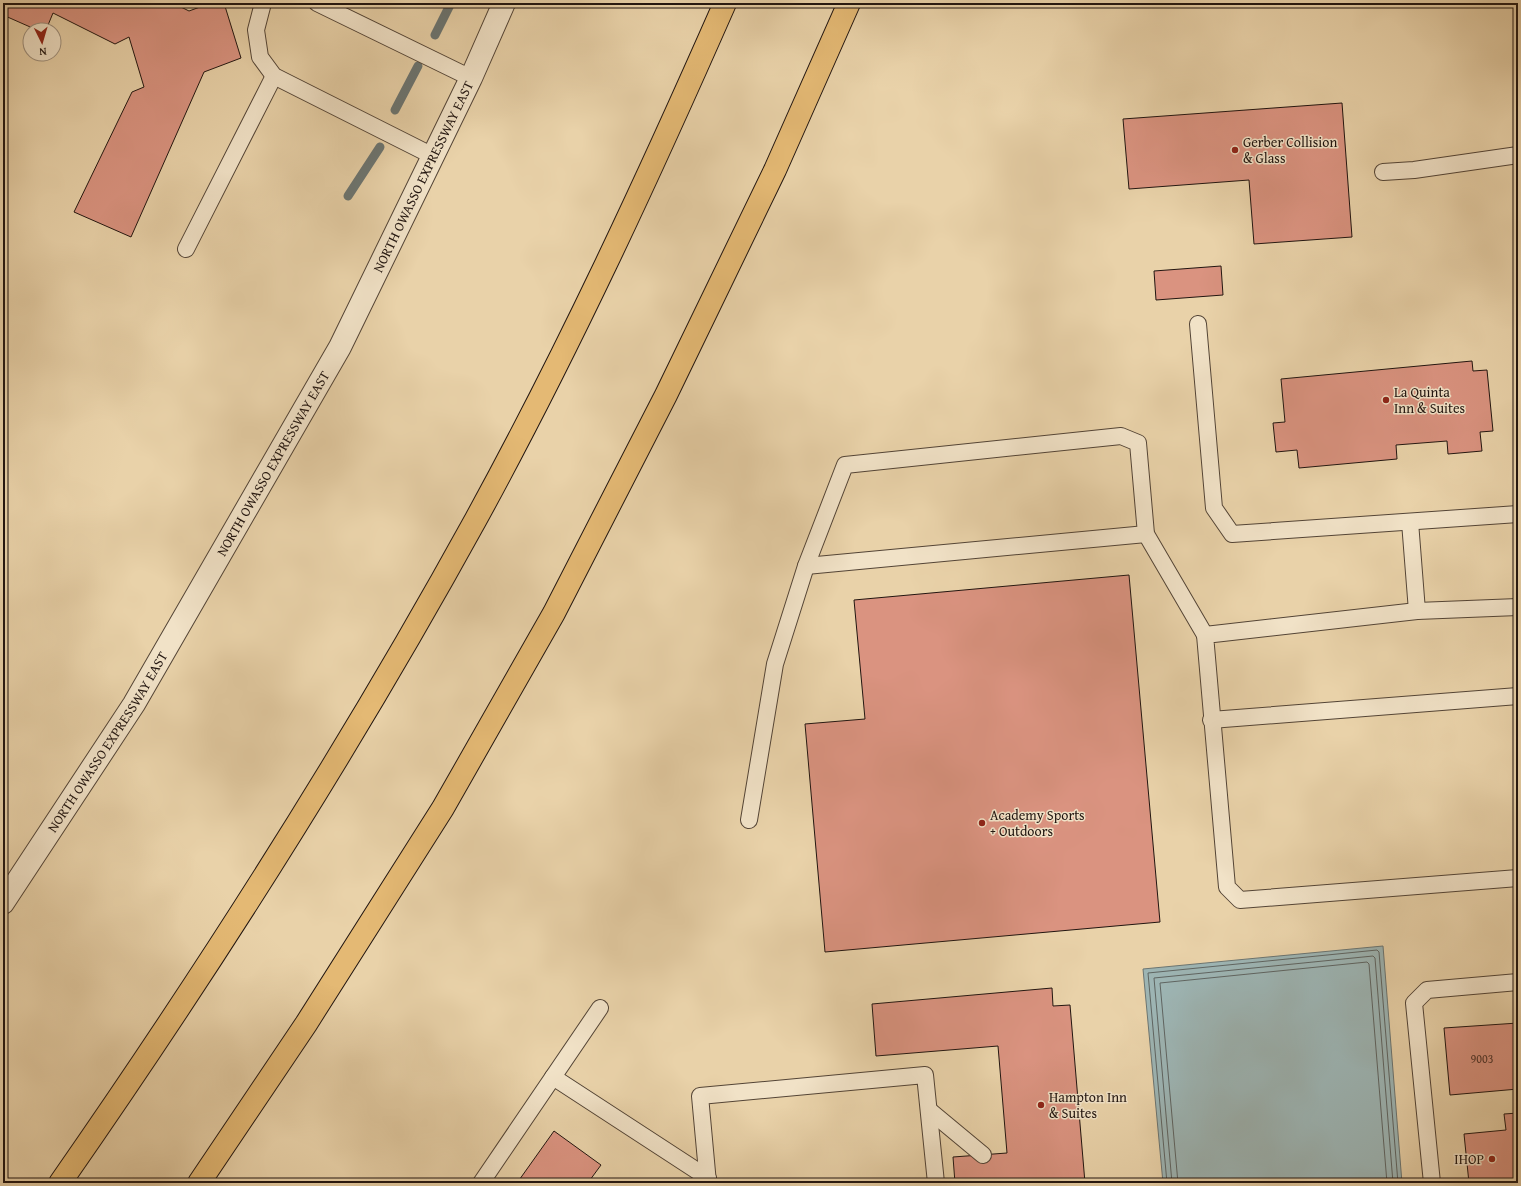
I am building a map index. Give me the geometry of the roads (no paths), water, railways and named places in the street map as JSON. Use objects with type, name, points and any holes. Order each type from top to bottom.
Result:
[{"type":"highway","points":[[60,1183],[126,1088],[263,879],[367,709],[476,519],[556,369],[649,176],[725,3]]},
{"type":"highway","points":[[199,1183],[306,1024],[443,808],[554,613],[666,395],[772,177],[849,3]]},
{"type":"street","name":"NORTH OWASSO EXPRESSWAY EAST","points":[[3,903],[134,704],[336,354],[472,78],[504,3]]},
{"type":"lane","points":[[263,3],[256,30],[260,57],[274,76],[433,156]]},
{"type":"lane","points":[[317,3],[472,78]]},
{"type":"lane","points":[[186,249],[274,76]]},
{"type":"lane","points":[[1382,172],[1414,170],[1518,155]]},
{"type":"lane","points":[[1198,324],[1214,508],[1232,534],[1518,514]]},
{"type":"lane","points":[[749,820],[776,664],[806,566],[845,465],[1121,436],[1138,443],[1146,534],[1204,635],[1227,887],[1240,900],[1518,878]]},
{"type":"lane","points":[[1410,522],[1417,611]]},
{"type":"lane","points":[[806,566],[1146,534]]},
{"type":"lane","points":[[1204,635],[1417,611],[1518,607]]},
{"type":"lane","points":[[1211,720],[1518,696]]},
{"type":"lane","points":[[1432,1183],[1414,1003],[1427,990],[1518,982]]},
{"type":"lane","points":[[481,1183],[600,1008]]},
{"type":"lane","points":[[708,1181],[700,1096],[925,1075],[930,1111],[936,1183]]},
{"type":"lane","points":[[553,1077],[708,1181]]},
{"type":"lane","points":[[930,1111],[984,1155]]},
{"type":"water","points":[[1383,946],[1402,1183],[1163,1183],[1143,969]]},
{"type":"waterway","points":[[435,35],[451,3]]},
{"type":"waterway","points":[[395,110],[418,66]]},
{"type":"waterway","points":[[348,196],[380,147]]},
{"type":"place","name":"Gerber Collision & Glass","points":[[1235,150]]},
{"type":"place","name":"La Quinta Inn & Suites","points":[[1386,400]]},
{"type":"place","name":"Academy Sports + Outdoors","points":[[982,823]]},
{"type":"place","name":"Hampton Inn & Suites","points":[[1041,1105]]},
{"type":"place","name":"IHOP","points":[[1492,1159]]}]
